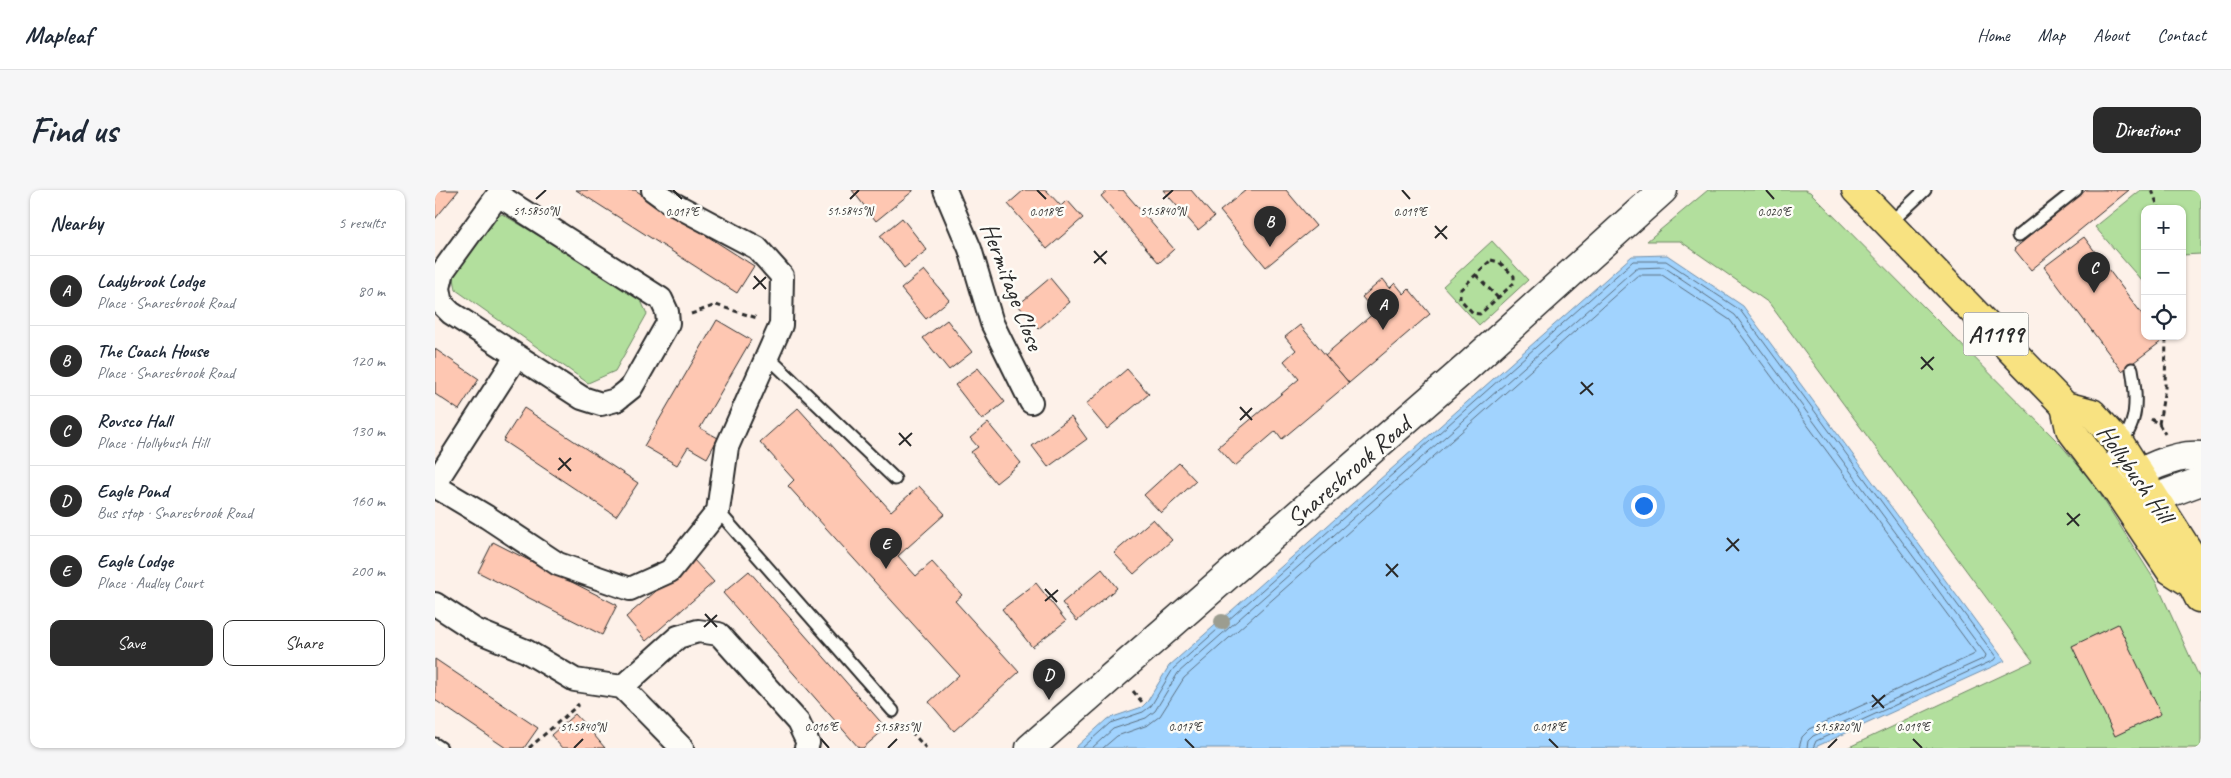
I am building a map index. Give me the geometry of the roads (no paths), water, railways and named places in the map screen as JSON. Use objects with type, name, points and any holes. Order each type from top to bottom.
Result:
[{"type":"main road","name":"A1199","points":[[1855,190],[2065,406]]},
{"type":"main road","name":"Hollybush Hill","points":[[2065,406],[2093,413],[2121,445],[2191,555],[2198,595],[2171,570],[2131,511],[2070,429],[2065,406]]},
{"type":"street","points":[[516,356],[435,484],[558,564],[630,589],[670,571],[718,511],[727,447],[781,325],[782,276],[757,248],[668,201],[653,190]]},
{"type":"street","name":"Hermitage Close","points":[[945,190],[970,249],[992,323],[1031,402]]},
{"type":"street","name":"Snaresbrook Road","points":[[1030,748],[1467,367],[1663,190]]},
{"type":"street","points":[[496,192],[661,300],[667,312],[668,323],[631,388],[616,400],[601,404],[583,398],[451,313],[442,304],[439,288],[443,271],[496,192]]},
{"type":"street","points":[[2108,479],[2139,472],[2178,458],[2201,456]]},
{"type":"street","points":[[2131,511],[2155,498],[2201,481]]},
{"type":"street","points":[[435,604],[475,630],[526,651],[575,680],[622,687],[682,748]]},
{"type":"street","points":[[622,687],[678,637],[698,631],[719,634],[798,722],[809,743],[806,748]]},
{"type":"lane","points":[[1889,224],[1925,190]]},
{"type":"lane","points":[[2018,236],[2076,190]]},
{"type":"lane","points":[[767,356],[895,478]]},
{"type":"lane","points":[[2108,479],[2136,413],[2132,369]]},
{"type":"lane","points":[[718,511],[893,711]]},
{"type":"lane","points":[[435,744],[441,748]]},
{"type":"water","points":[[1667,255],[1743,306],[2005,661],[1813,748],[1075,748],[1107,719],[1142,707],[1169,666],[1632,256]]},
{"type":"place","name":"The Coach House","points":[[1270,247]]},
{"type":"place","name":"Rovsco Hall","points":[[2094,293]]},
{"type":"place","name":"Ladybrook Lodge","points":[[1383,330]]},
{"type":"place","name":"Eagle Lodge","points":[[886,569]]},
{"type":"place","name":"Eagle Pond","points":[[1049,700]]}]
